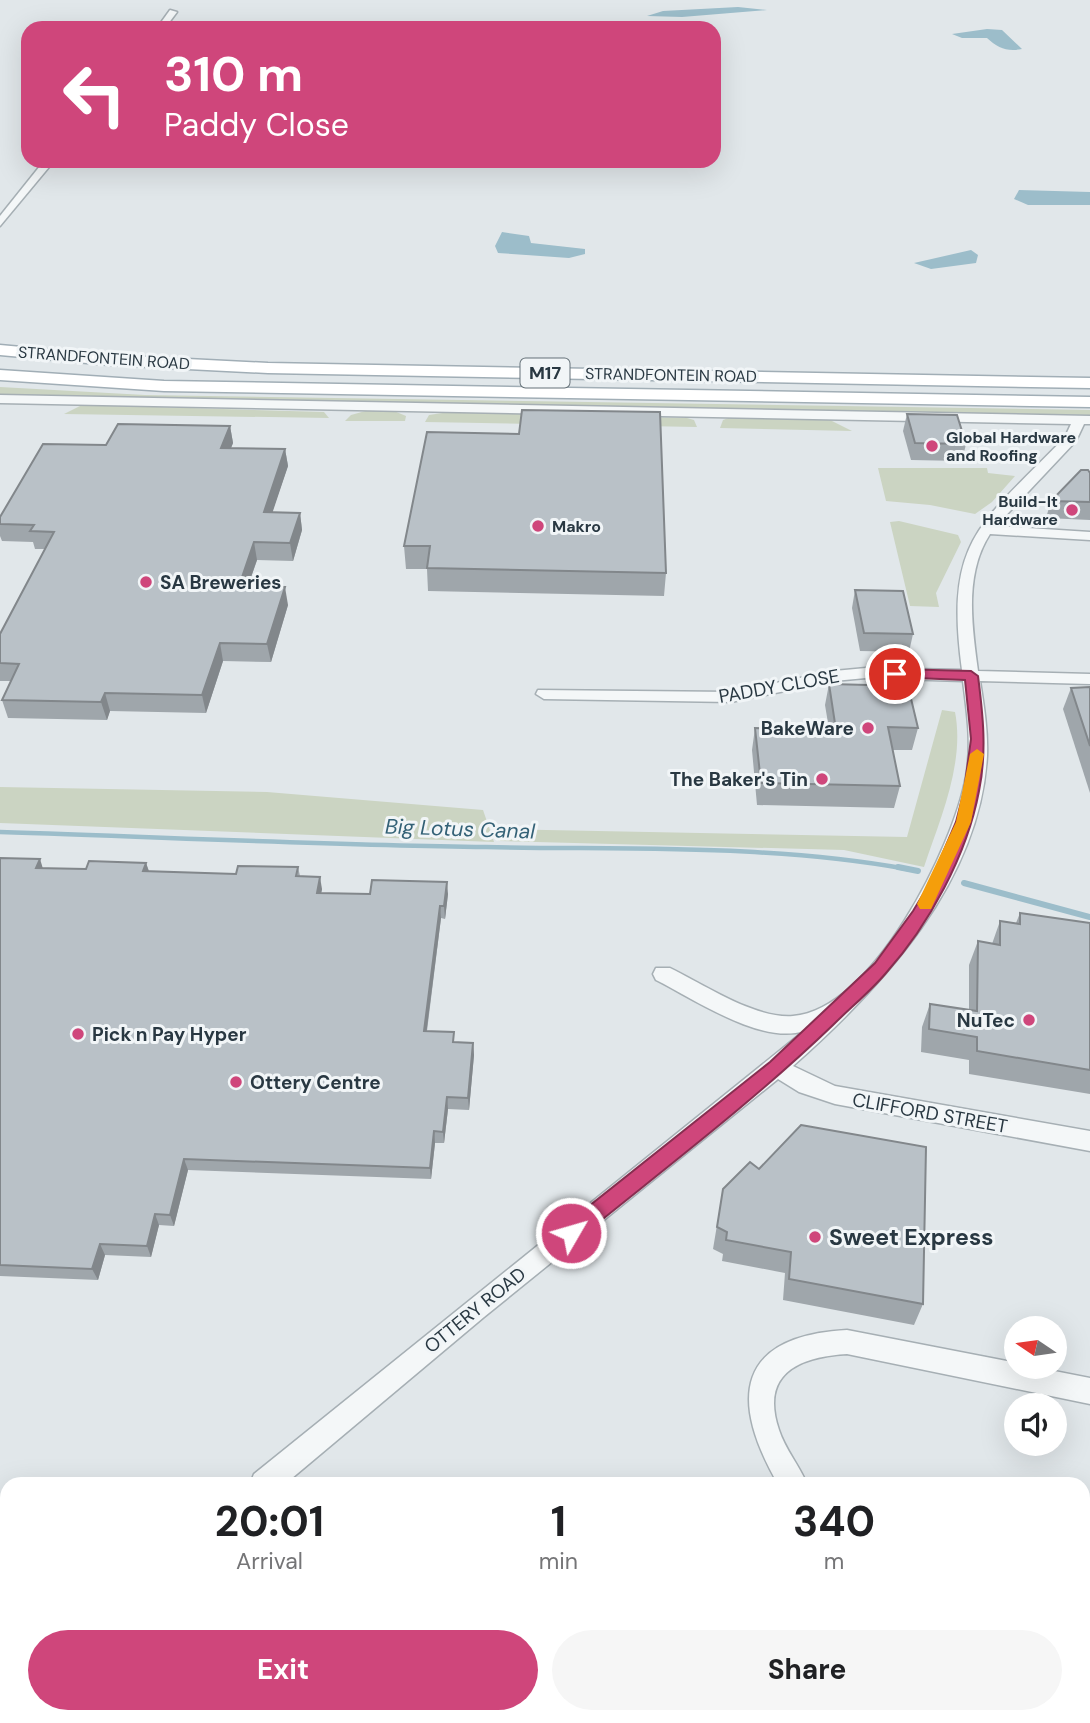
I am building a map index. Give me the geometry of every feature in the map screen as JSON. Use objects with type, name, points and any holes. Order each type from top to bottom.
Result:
[{"type":"main road","name":"STRANDFONTEIN ROAD","points":[[0,350],[109,360],[268,368],[1090,383]]},
{"type":"main road","name":"STRANDFONTEIN ROAD","points":[[0,375],[164,386],[1090,402]]},
{"type":"street","points":[[166,21],[173,12]]},
{"type":"street","points":[[0,223],[44,168]]},
{"type":"street","name":"STRANDFONTEIN ROAD","points":[[0,399],[1085,420]]},
{"type":"street","name":"OTTERY ROAD","points":[[272,1477],[493,1293],[777,1067],[838,1011],[896,949],[947,864],[964,822],[976,765],[978,739],[964,588],[975,546],[986,529],[1085,420]]},
{"type":"street","points":[[986,529],[1022,534],[1090,536]]},
{"type":"street","name":"PADDY CLOSE","points":[[544,694],[731,697],[849,674],[1090,679]]},
{"type":"street","points":[[663,974],[763,1023],[795,1025],[838,1011]]},
{"type":"street","name":"CLIFFORD STREET","points":[[777,1067],[835,1095],[1090,1141]]},
{"type":"street","points":[[789,1477],[765,1430],[761,1403],[765,1382],[778,1361],[797,1349],[820,1342],[847,1342],[1090,1391]]},
{"type":"green space","points":[[0,387],[145,395],[1090,410],[1090,415],[0,395]]},
{"type":"green space","points":[[80,406],[324,412],[329,418],[64,414]]},
{"type":"green space","points":[[369,410],[394,411],[406,416],[405,421],[345,421],[351,415]]},
{"type":"green space","points":[[449,412],[687,418],[694,420],[697,427],[425,422],[429,415]]},
{"type":"green space","points":[[731,417],[830,420],[852,431],[720,428],[723,420]]},
{"type":"green space","points":[[878,468],[987,468],[988,473],[1015,476],[992,502],[975,514],[930,505],[886,501]]},
{"type":"green space","points":[[899,521],[958,535],[961,542],[936,593],[939,607],[910,606],[890,522]]},
{"type":"green space","points":[[942,710],[955,712],[957,751],[949,791],[924,867],[844,850],[498,841],[493,829],[907,837]]},
{"type":"green space","points":[[0,787],[267,792],[483,810],[494,842],[0,823]]},
{"type":"water","points":[[738,7],[767,10],[682,17],[647,16],[663,11]]},
{"type":"water","points":[[987,29],[1002,30],[1022,49],[999,47],[987,38],[962,38],[952,34]]},
{"type":"water","points":[[1019,190],[1090,192],[1090,205],[1028,205],[1014,199]]},
{"type":"water","points":[[502,232],[529,236],[531,243],[585,249],[585,254],[569,258],[498,253],[495,246]]},
{"type":"water","points":[[971,250],[978,255],[976,263],[931,269],[914,263]]},
{"type":"building","name":"Makro","points":[[522,410],[660,412],[666,573],[427,568],[430,546],[404,546],[427,432],[519,434]]},
{"type":"building","points":[[907,414],[957,415],[966,444],[915,443]]},
{"type":"building","name":"SA Breweries","points":[[118,424],[230,426],[221,448],[285,449],[264,512],[300,513],[290,543],[254,542],[239,586],[285,587],[267,644],[220,643],[202,695],[105,693],[101,702],[2,700],[19,664],[0,663],[0,634],[54,532],[30,531],[34,525],[0,524],[0,517],[43,444],[106,445]]},
{"type":"building","points":[[1081,470],[1088,470],[1090,473],[1090,502],[1051,501]]},
{"type":"building","points":[[855,590],[903,591],[913,634],[864,633]]},
{"type":"building","points":[[829,684],[908,686],[918,728],[888,727],[900,786],[761,783],[755,728],[836,730]]},
{"type":"building","points":[[1090,687],[1090,746],[1071,688]]},
{"type":"building","name":"Ottery Centre","points":[[0,858],[40,859],[36,868],[86,869],[89,861],[146,863],[143,871],[236,874],[238,866],[298,867],[296,876],[320,877],[317,893],[370,894],[372,880],[447,882],[444,906],[440,906],[424,1031],[454,1032],[453,1042],[473,1043],[468,1098],[447,1097],[443,1132],[434,1131],[430,1168],[184,1159],[170,1215],[155,1214],[147,1246],[100,1244],[92,1269],[0,1265]]},
{"type":"building","name":"NuTec","points":[[1020,913],[1090,923],[1090,1070],[977,1051],[977,1037],[929,1029],[930,1004],[977,1011],[978,941],[1000,945],[1000,921],[1020,924]]},
{"type":"building","name":"Sweet Express","points":[[801,1125],[926,1147],[923,1304],[789,1279],[791,1252],[726,1240],[727,1232],[717,1227],[723,1189],[750,1162],[759,1169]]},
{"type":"waterway","name":"Big Lotus Canal","points":[[0,832],[364,845],[750,852],[803,855],[907,869]]},
{"type":"waterway","name":"Big Lotus Canal","points":[[898,867],[918,871]]},
{"type":"waterway","name":"Big Lotus Canal","points":[[964,883],[1090,917]]},
{"type":"slow traffic","points":[[926,904],[947,864],[964,822],[977,754]]},
{"type":"place","name":"Global Hardware and Roofing","points":[[932,446]]},
{"type":"place","name":"Build-It Hardware","points":[[1072,510]]},
{"type":"place","name":"Makro","points":[[538,526]]},
{"type":"place","name":"SA Breweries","points":[[146,582]]},
{"type":"place","name":"BakeWare","points":[[868,728]]},
{"type":"place","name":"The Baker's Tin","points":[[822,779]]},
{"type":"place","name":"NuTec","points":[[1029,1020]]},
{"type":"place","name":"Pick n Pay Hyper","points":[[78,1034]]},
{"type":"place","name":"Ottery Centre","points":[[236,1082]]},
{"type":"place","name":"Sweet Express","points":[[815,1237]]},
{"type":"route","points":[[571,1233],[777,1067],[881,968],[919,916],[938,883],[964,822],[972,791],[978,739],[971,676],[895,674]]}]
